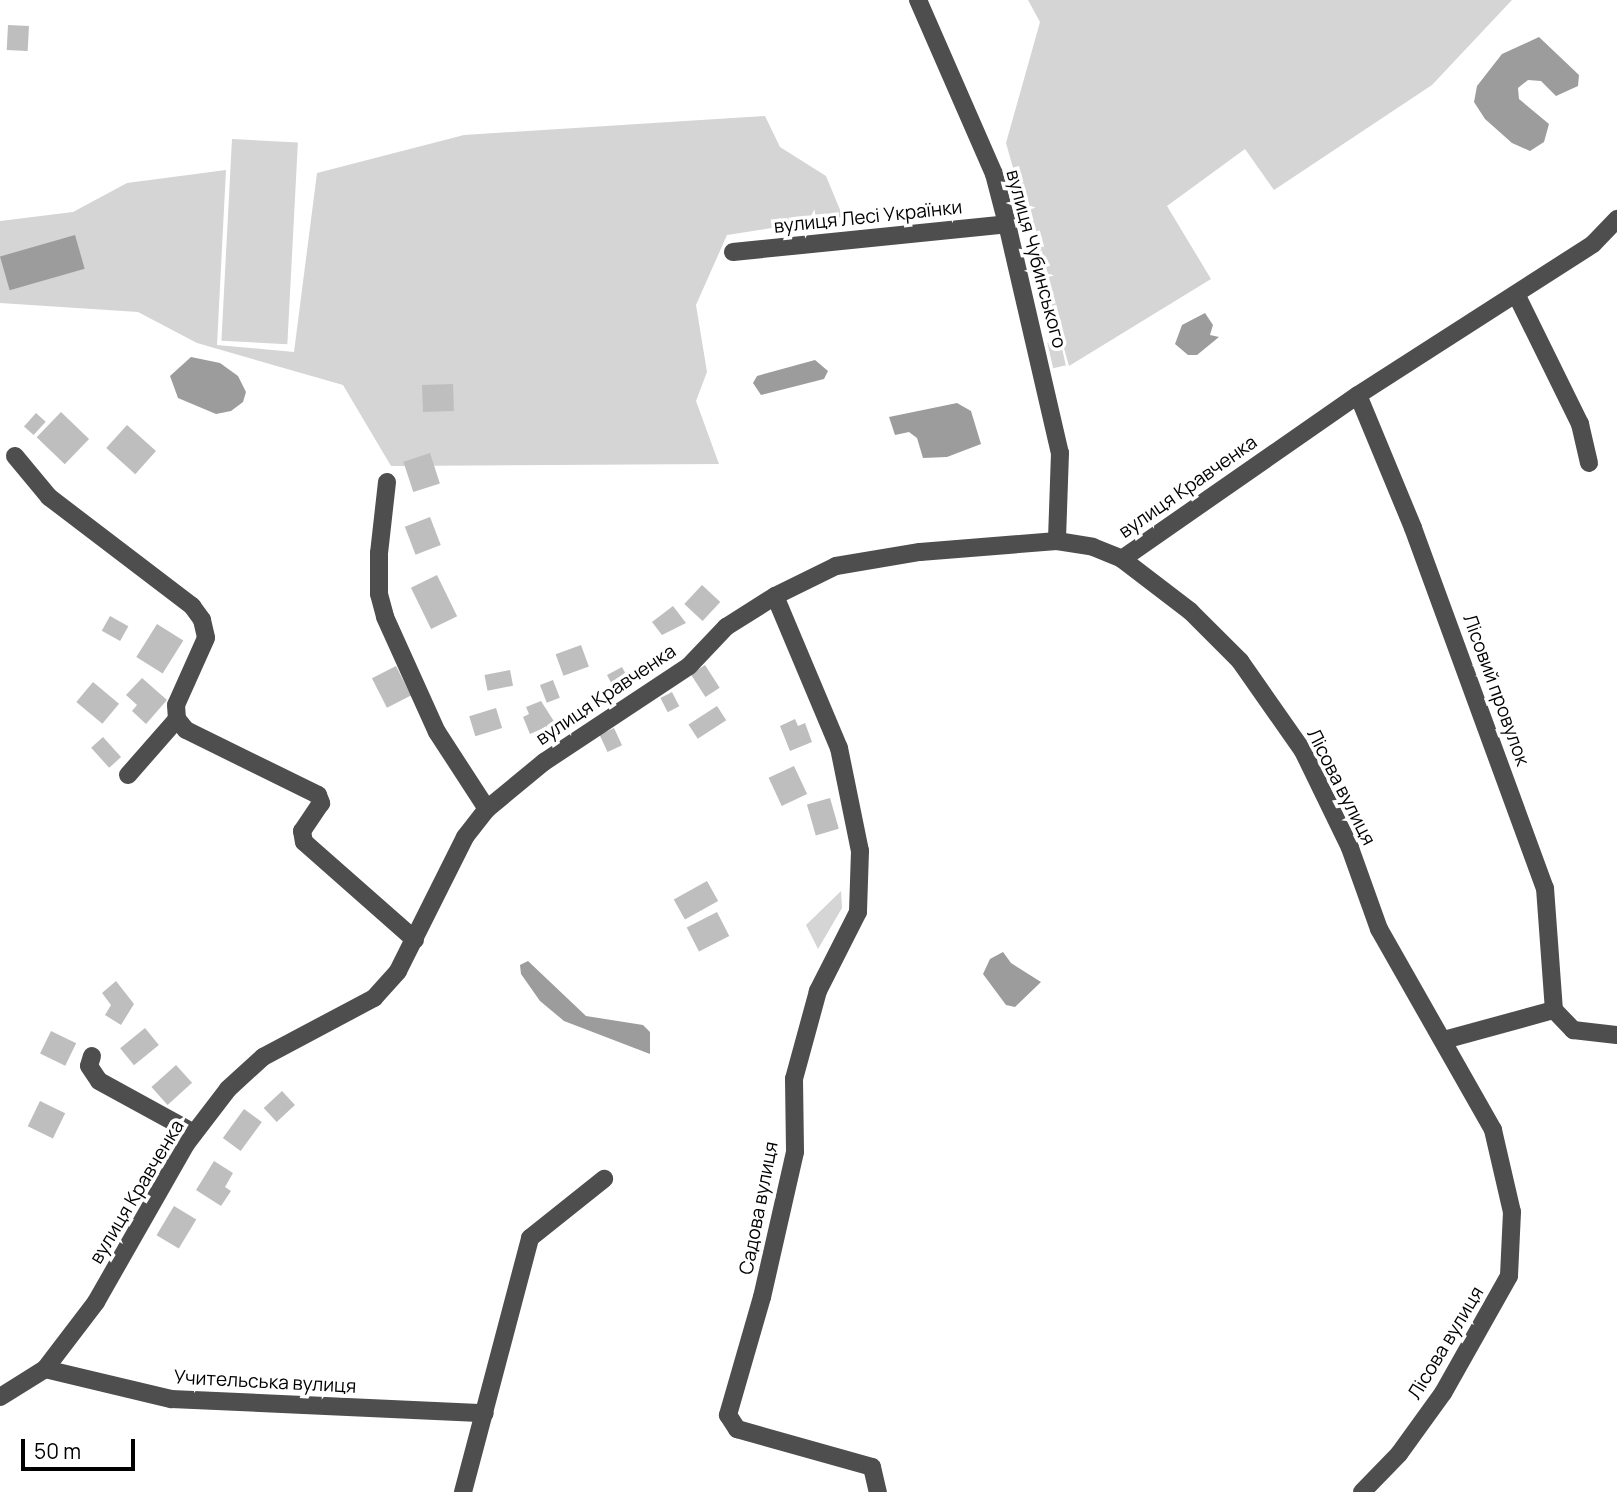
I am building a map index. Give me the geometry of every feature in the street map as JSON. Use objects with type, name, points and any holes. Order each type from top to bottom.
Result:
[{"type":"street","name":"вулиця Чубинського","points":[[918,0],[994,174],[1007,224],[1060,453],[1056,541]]},
{"type":"street","name":"вулиця Кравченка","points":[[0,1397],[46,1369],[96,1302],[194,1133],[228,1088],[263,1056],[374,998],[398,971],[465,838],[486,809],[544,762],[689,666],[726,627],[775,596],[836,566],[920,552],[1056,541],[1093,547],[1122,559],[1358,395],[1517,296],[1593,244],[1617,219]]},
{"type":"street","name":"вулиця Лесі Українки","points":[[733,252],[1007,224]]},
{"type":"street","points":[[1517,296],[1580,424],[1589,463]]},
{"type":"street","name":"Лісовий провулок","points":[[1358,395],[1413,528],[1545,888],[1554,1010]]},
{"type":"street","points":[[15,456],[48,497],[192,606],[202,620],[206,638],[176,705],[177,719],[186,730],[318,795],[321,803],[302,831],[304,842],[415,940]]},
{"type":"street","points":[[387,482],[379,553],[379,594],[385,617],[437,732],[486,809]]},
{"type":"street","name":"Лісова вулиця","points":[[1122,559],[1190,611],[1240,662],[1303,751],[1350,848],[1379,929],[1493,1130],[1512,1212],[1509,1276],[1443,1393],[1399,1454],[1362,1492]]},
{"type":"street","name":"Садова вулиця","points":[[775,596],[839,748],[860,851],[858,912],[818,992],[794,1079],[795,1152],[762,1297],[728,1415],[737,1429],[872,1467],[878,1492]]},
{"type":"street","points":[[128,775],[177,719]]},
{"type":"street","points":[[1444,1040],[1554,1010],[1573,1030],[1617,1035]]},
{"type":"street","points":[[92,1056],[89,1066],[99,1081],[194,1133]]},
{"type":"street","points":[[463,1492],[530,1238],[604,1179]]},
{"type":"street","name":"Учительська вулиця","points":[[46,1369],[171,1399],[485,1413]]},
{"type":"shaded area","points":[[1028,0],[1512,0],[1432,85],[1274,190],[1245,149],[1167,206],[1211,279],[1069,366],[1006,143],[1040,22]]},
{"type":"shaded area","points":[[1539,37],[1579,75],[1578,86],[1556,96],[1541,81],[1528,80],[1518,88],[1519,99],[1549,124],[1544,142],[1530,151],[1512,143],[1485,119],[1474,102],[1477,86],[1502,54]]},
{"type":"shaded area","points":[[765,116],[780,147],[826,176],[843,217],[727,235],[696,305],[707,372],[696,401],[719,464],[391,466],[343,385],[197,343],[138,312],[0,303],[0,221],[73,212],[127,183],[226,170],[217,345],[294,352],[317,173],[464,135]]},
{"type":"shaded area","points":[[232,139],[298,142],[287,344],[221,341]]},
{"type":"shaded area","points":[[75,235],[85,269],[10,290],[0,256]]},
{"type":"shaded area","points":[[1205,313],[1213,325],[1210,335],[1219,337],[1197,355],[1188,355],[1175,344],[1182,325]]},
{"type":"shaded area","points":[[1060,340],[1066,365],[1053,368],[1047,343]]},
{"type":"shaded area","points":[[191,357],[220,363],[238,376],[246,392],[243,402],[231,411],[216,414],[178,398],[170,376]]},
{"type":"shaded area","points":[[815,360],[828,371],[824,379],[761,395],[753,383],[757,376]]},
{"type":"shaded area","points":[[957,403],[971,411],[981,444],[947,457],[923,458],[917,438],[909,432],[895,435],[889,417]]},
{"type":"shaded area","points":[[841,891],[842,908],[818,949],[806,925]]},
{"type":"shaded area","points":[[1003,952],[1011,963],[1041,982],[1015,1007],[1006,1005],[983,974],[990,959]]},
{"type":"shaded area","points":[[528,961],[586,1016],[643,1025],[650,1032],[650,1054],[564,1021],[540,1001],[521,974],[520,965]]},
{"type":"building","points":[[8,25],[29,26],[28,51],[7,50]]},
{"type":"building","points":[[453,384],[454,411],[423,412],[422,385]]},
{"type":"building","points":[[61,412],[89,439],[65,464],[37,437]]},
{"type":"building","points":[[36,413],[46,422],[34,435],[24,426]]},
{"type":"building","points":[[127,425],[156,451],[135,474],[106,448]]},
{"type":"building","points":[[430,453],[440,483],[413,492],[403,462]]},
{"type":"building","points":[[430,517],[441,545],[416,555],[405,527]]},
{"type":"building","points":[[437,575],[457,616],[431,629],[411,588]]},
{"type":"building","points":[[702,585],[720,602],[703,621],[684,604]]},
{"type":"building","points":[[673,606],[686,623],[662,635],[652,622]]},
{"type":"building","points":[[110,616],[128,626],[120,641],[102,631]]},
{"type":"building","points":[[157,624],[183,640],[163,674],[136,657]]},
{"type":"building","points":[[581,645],[589,667],[563,676],[556,654]]},
{"type":"building","points":[[705,665],[720,688],[705,697],[691,674]]},
{"type":"building","points":[[396,666],[411,695],[387,708],[372,678]]},
{"type":"building","points":[[622,667],[631,684],[616,692],[607,675]]},
{"type":"building","points":[[510,670],[513,686],[488,691],[484,675]]},
{"type":"building","points":[[142,678],[167,700],[146,724],[132,711],[137,705],[126,695]]},
{"type":"building","points":[[553,680],[560,698],[547,703],[540,685]]},
{"type":"building","points":[[93,682],[119,704],[102,724],[76,702]]},
{"type":"building","points":[[672,692],[679,706],[668,712],[660,698]]},
{"type":"building","points":[[541,701],[555,723],[530,734],[523,717],[529,714],[526,707]]},
{"type":"building","points":[[717,706],[726,720],[698,739],[688,725]]},
{"type":"building","points":[[496,708],[502,728],[475,736],[469,716]]},
{"type":"building","points":[[795,719],[798,726],[805,723],[812,742],[790,751],[780,726]]},
{"type":"building","points":[[614,728],[622,745],[608,752],[599,735]]},
{"type":"building","points":[[103,737],[121,757],[109,768],[91,748]]},
{"type":"building","points":[[794,766],[807,794],[782,806],[769,778]]},
{"type":"building","points":[[830,798],[839,829],[816,835],[807,805]]},
{"type":"building","points":[[707,881],[718,901],[685,920],[674,899]]},
{"type":"building","points":[[717,912],[729,936],[699,951],[687,927]]},
{"type":"building","points":[[116,981],[134,1004],[121,1025],[105,1015],[111,1005],[102,993]]},
{"type":"building","points":[[145,1028],[159,1045],[134,1065],[120,1048]]},
{"type":"building","points":[[51,1031],[76,1043],[65,1066],[40,1053]]},
{"type":"building","points":[[176,1065],[192,1083],[168,1105],[151,1087]]},
{"type":"building","points":[[282,1091],[295,1105],[277,1122],[264,1108]]},
{"type":"building","points":[[40,1101],[65,1113],[53,1138],[28,1126]]},
{"type":"building","points":[[244,1109],[262,1122],[241,1151],[223,1138]]},
{"type":"building","points":[[214,1161],[233,1173],[225,1187],[231,1191],[221,1206],[196,1190]]},
{"type":"building","points":[[174,1206],[196,1219],[179,1249],[156,1235]]}]
